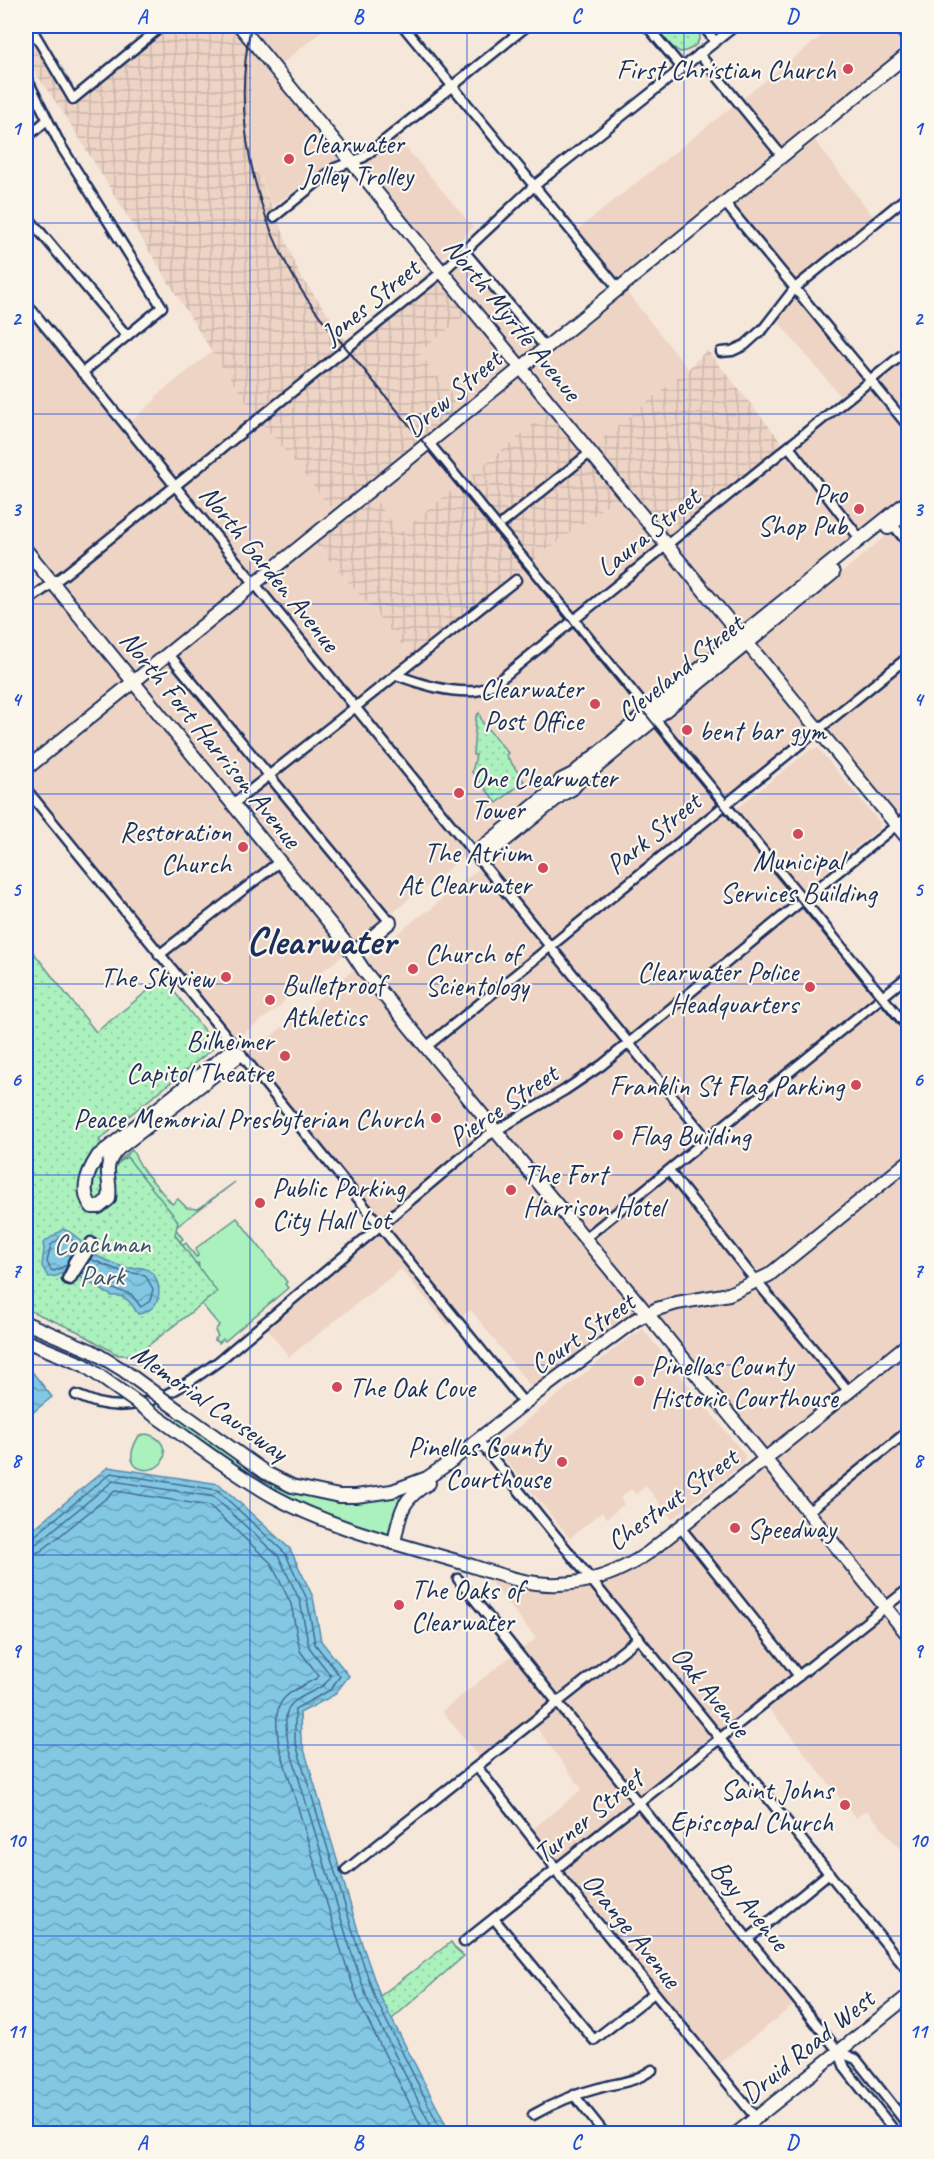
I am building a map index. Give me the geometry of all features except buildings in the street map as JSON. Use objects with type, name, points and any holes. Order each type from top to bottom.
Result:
[{"type":"main road","name":"North Myrtle Avenue","points":[[240,26],[909,839]]},
{"type":"main road","points":[[899,26],[909,38]]},
{"type":"main road","name":"Drew Street","points":[[26,768],[909,54]]},
{"type":"main road","points":[[745,640],[861,540],[890,521],[909,501]]},
{"type":"main road","name":"Cleveland Street","points":[[478,857],[555,789],[561,780],[573,774],[652,715],[890,521],[909,512]]},
{"type":"main road","name":"North Fort Harrison Avenue","points":[[26,550],[233,804],[426,1047],[909,1635]]},
{"type":"main road","points":[[355,957],[390,922]]},
{"type":"main road","points":[[237,1051],[109,1158],[107,1172],[109,1198],[99,1207],[92,1207],[85,1194],[86,1182],[89,1171],[98,1156],[237,1051]]},
{"type":"main road","name":"Court Street","points":[[410,1485],[436,1471],[613,1335],[647,1314],[677,1303],[729,1294],[758,1282],[780,1267],[909,1162]]},
{"type":"main road","points":[[89,1171],[107,1172]]},
{"type":"main road","name":"Memorial Causeway","points":[[26,1323],[92,1351],[123,1370],[266,1473],[292,1486],[317,1492],[356,1496],[392,1491],[410,1485]]},
{"type":"main road","name":"Memorial Causeway","points":[[26,1341],[84,1365],[239,1475],[274,1496],[330,1521],[394,1543]]},
{"type":"main road","name":"Chestnut Street","points":[[394,1543],[530,1582],[559,1584],[592,1579],[614,1572],[634,1562],[680,1527],[909,1344]]},
{"type":"main road","points":[[394,1543],[401,1510],[408,1498],[467,1456],[478,1440]]},
{"type":"main road","name":"Druid Road West","points":[[736,2133],[909,1996]]},
{"type":"street","points":[[30,26],[73,99],[162,26]]},
{"type":"street","points":[[403,26],[618,288]]},
{"type":"street","points":[[274,217],[335,168],[364,157],[527,26]]},
{"type":"street","points":[[647,26],[682,68]]},
{"type":"street","points":[[703,26],[716,41]]},
{"type":"street","name":"Jones Street","points":[[26,602],[175,487],[443,271],[534,186],[735,26]]},
{"type":"street","points":[[699,54],[782,156]]},
{"type":"street","points":[[26,77],[47,120],[94,201],[162,307],[82,372]]},
{"type":"street","points":[[26,138],[47,120]]},
{"type":"street","points":[[721,352],[732,351],[745,345],[764,328],[795,288],[909,196]]},
{"type":"street","points":[[724,203],[909,426]]},
{"type":"street","points":[[26,215],[127,336]]},
{"type":"street","points":[[464,251],[545,347]]},
{"type":"street","name":"North Garden Avenue","points":[[26,303],[707,1139]]},
{"type":"street","name":"Laura Street","points":[[396,675],[421,684],[450,690],[477,691],[497,682],[909,350]]},
{"type":"street","points":[[429,443],[909,1028]]},
{"type":"street","points":[[789,447],[861,540]]},
{"type":"street","points":[[504,522],[591,452]]},
{"type":"street","points":[[890,521],[909,543]]},
{"type":"street","points":[[233,804],[516,580]]},
{"type":"street","points":[[168,653],[390,922]]},
{"type":"street","name":"Park Street","points":[[426,1047],[724,804],[909,657]]},
{"type":"street","points":[[26,789],[524,1403]]},
{"type":"street","name":"Pierce Street","points":[[76,1395],[100,1404],[126,1405],[148,1402],[183,1387],[219,1361],[495,1130],[566,1090],[629,1043],[909,816]]},
{"type":"street","points":[[159,955],[279,862]]},
{"type":"street","points":[[584,1239],[909,976]]},
{"type":"street","points":[[669,1171],[850,1393]]},
{"type":"street","points":[[808,1512],[909,1431]]},
{"type":"street","name":"Oak Avenue","points":[[478,1440],[909,1971]]},
{"type":"street","points":[[680,1527],[799,1676]]},
{"type":"street","name":"Bay Avenue","points":[[458,1579],[839,2052],[845,2068],[897,2133]]},
{"type":"street","name":"Turner Street","points":[[464,1942],[495,1920],[909,1589]]},
{"type":"street","points":[[346,1870],[639,1638]]},
{"type":"street","name":"Orange Avenue","points":[[477,1767],[556,1870],[756,2118]]},
{"type":"street","points":[[748,1939],[829,1873]]},
{"type":"street","points":[[495,1920],[594,2040],[654,1993]]},
{"type":"street","name":"Bay Avenue","points":[[839,2052],[856,2059],[909,2125]]},
{"type":"street","points":[[533,2115],[574,2095],[637,2080],[652,2070]]},
{"type":"street","points":[[574,2095],[605,2133]]},
{"type":"shaded area","points":[[26,26],[63,93],[73,105],[170,26],[235,26],[251,45],[251,158],[274,211],[269,215],[274,223],[278,220],[299,274],[347,341],[434,268],[436,270],[256,416],[212,352],[64,114],[26,59]]},
{"type":"shaded area","points":[[246,26],[328,26],[279,66]]},
{"type":"shaded area","points":[[834,26],[891,26],[908,47],[782,150],[741,100]]},
{"type":"shaded area","points":[[251,45],[338,160],[273,206],[251,158]]},
{"type":"shaded area","points":[[734,105],[775,155],[618,282],[576,231]]},
{"type":"shaded area","points":[[397,137],[473,227],[440,261],[360,164]]},
{"type":"shaded area","points":[[813,138],[874,218],[796,282],[731,204]]},
{"type":"shaded area","points":[[464,257],[538,346],[521,360],[449,272]]},
{"type":"shaded area","points":[[443,278],[470,311],[419,353],[463,408],[335,513],[262,423]]},
{"type":"shaded area","points":[[624,289],[688,369],[592,447],[528,367]]},
{"type":"shaded area","points":[[795,295],[866,380],[842,398],[776,319]]},
{"type":"shaded area","points":[[26,310],[168,486],[53,576],[26,543]]},
{"type":"shaded area","points":[[470,311],[515,365],[463,408],[419,353]]},
{"type":"shaded area","points":[[707,350],[784,445],[668,539],[592,447],[688,369]]},
{"type":"shaded area","points":[[212,352],[256,416],[175,480],[129,424],[157,398],[156,396]]},
{"type":"shaded area","points":[[908,356],[908,419],[878,382]]},
{"type":"shaded area","points":[[521,373],[551,410],[465,480],[435,444]]},
{"type":"shaded area","points":[[872,388],[908,433],[908,495],[861,533],[796,448]]},
{"type":"shaded area","points":[[551,410],[584,451],[498,521],[465,480]]},
{"type":"shaded area","points":[[262,423],[335,513],[254,577],[181,488]]},
{"type":"shaded area","points":[[429,449],[458,485],[399,534],[372,495]]},
{"type":"shaded area","points":[[789,454],[854,538],[741,629],[674,546]]},
{"type":"shaded area","points":[[590,458],[620,495],[532,562],[504,528]]},
{"type":"shaded area","points":[[458,485],[525,567],[411,655],[314,542],[372,495],[400,533]]},
{"type":"shaded area","points":[[174,493],[248,583],[133,675],[59,584]]},
{"type":"shaded area","points":[[620,495],[661,544],[575,615],[532,562]]},
{"type":"shaded area","points":[[893,530],[908,550],[908,650],[818,722],[755,645]]},
{"type":"shaded area","points":[[314,542],[411,655],[487,596],[355,700],[261,585]]},
{"type":"shaded area","points":[[667,552],[734,634],[649,704],[581,622]]},
{"type":"shaded area","points":[[525,567],[568,620],[495,678],[476,686],[450,685],[405,674],[522,582],[516,574]]},
{"type":"shaded area","points":[[52,589],[127,680],[26,762],[26,608]]},
{"type":"shaded area","points":[[254,590],[348,705],[269,768],[175,654]]},
{"type":"shaded area","points":[[575,627],[642,710],[476,847],[361,708],[397,681],[420,689],[451,694],[479,695],[500,686]]},
{"type":"shaded area","points":[[748,650],[811,728],[725,798],[662,720]]},
{"type":"shaded area","points":[[168,659],[263,774],[233,797],[139,682]]},
{"type":"shaded area","points":[[908,663],[908,810],[897,819],[824,730]]},
{"type":"shaded area","points":[[133,688],[273,861],[160,948],[26,782],[26,775]]},
{"type":"shaded area","points":[[354,713],[469,852],[414,894],[390,916],[275,776]]},
{"type":"shaded area","points":[[655,726],[718,803],[551,940],[487,861]]},
{"type":"shaded area","points":[[818,748],[880,823],[879,829],[803,890],[737,808],[811,749]]},
{"type":"shaded area","points":[[269,781],[384,921],[353,947],[239,805]]},
{"type":"shaded area","points":[[724,811],[797,899],[629,1036],[557,947]]},
{"type":"shaded area","points":[[481,867],[544,945],[427,1040],[364,961]]},
{"type":"shaded area","points":[[279,868],[347,952],[287,997],[280,1006],[243,1034],[236,1043],[166,956]]},
{"type":"shaded area","points":[[803,907],[875,994],[874,998],[707,1133],[635,1044]]},
{"type":"shaded area","points":[[551,952],[623,1042],[563,1086],[496,1124],[433,1048]]},
{"type":"shaded area","points":[[357,967],[489,1129],[379,1219],[244,1053],[255,1049],[290,1021],[303,1014],[312,1003]]},
{"type":"shaded area","points":[[880,1006],[908,1040],[908,1155],[777,1263],[758,1276],[675,1172]]},
{"type":"shaded area","points":[[629,1049],[701,1138],[584,1232],[502,1132],[568,1094]]},
{"type":"shaded area","points":[[495,1137],[640,1312],[533,1390],[471,1310],[459,1318],[385,1227]]},
{"type":"shaded area","points":[[908,1168],[908,1338],[850,1386],[764,1283]]},
{"type":"shaded area","points":[[668,1177],[750,1280],[727,1289],[647,1308],[591,1240]]},
{"type":"shaded area","points":[[379,1232],[452,1323],[448,1325],[401,1269],[289,1357],[266,1327]]},
{"type":"shaded area","points":[[757,1288],[843,1392],[766,1453],[654,1316],[679,1308],[730,1298]]},
{"type":"shaded area","points":[[643,1329],[745,1455],[744,1463],[672,1519],[646,1486],[636,1494],[631,1489],[620,1498],[624,1504],[607,1518],[602,1512],[570,1538],[496,1449],[496,1445],[623,1342]]},
{"type":"shaded area","points":[[908,1350],[908,1425],[808,1505],[772,1461]]},
{"type":"shaded area","points":[[908,1437],[908,1583],[886,1601],[814,1513]]},
{"type":"shaded area","points":[[765,1466],[880,1606],[800,1670],[687,1528]]},
{"type":"shaded area","points":[[680,1534],[793,1675],[720,1732],[600,1582]]},
{"type":"shaded area","points":[[484,1574],[591,1584],[632,1637],[559,1696],[522,1650],[536,1638]]},
{"type":"shaded area","points":[[886,1614],[908,1642],[908,1857],[866,1810],[856,1818],[768,1707]]},
{"type":"shaded area","points":[[638,1644],[714,1738],[640,1798],[565,1704]]},
{"type":"shaded area","points":[[514,1654],[552,1701],[480,1758],[442,1711]]},
{"type":"shaded area","points":[[558,1709],[633,1803],[557,1863],[532,1830],[582,1789],[536,1727]]},
{"type":"shaded area","points":[[639,1811],[795,2004],[718,2065],[562,1871]]},
{"type":"green space","points":[[652,26],[698,26],[699,40],[694,47],[680,52],[666,42]]},
{"type":"green space","points":[[479,713],[482,722],[508,753],[506,755],[524,781],[497,803],[472,772],[476,755],[473,755],[476,716]]},
{"type":"green space","name":"Coachman Park","points":[[26,943],[96,1032],[164,978],[216,1046],[99,1140],[117,1164],[127,1157],[178,1221],[175,1235],[217,1292],[141,1351],[130,1355],[118,1355],[77,1331],[26,1309]]},
{"type":"green space","points":[[132,1150],[143,1170],[172,1204],[178,1199],[187,1208],[198,1209],[235,1182],[175,1228],[183,1239],[180,1241],[183,1245],[186,1243],[196,1257],[198,1256],[196,1248],[237,1218],[287,1282],[285,1284],[288,1288],[225,1341],[223,1339],[219,1343],[214,1340],[218,1336],[215,1331],[219,1325],[181,1279],[199,1265],[198,1263],[178,1278],[116,1164]]},
{"type":"green space","points":[[179,1418],[248,1467],[293,1492],[338,1501],[398,1497],[400,1501],[391,1532],[387,1535],[343,1521],[283,1496],[236,1467],[175,1424]]},
{"type":"green space","points":[[146,1434],[159,1440],[165,1455],[162,1463],[146,1470],[138,1468],[133,1462],[132,1451],[139,1436]]},
{"type":"green space","points":[[451,1942],[464,1956],[392,2019],[377,2015],[371,2003]]},
{"type":"water","points":[[63,1229],[73,1234],[98,1257],[129,1268],[148,1270],[153,1274],[159,1290],[154,1306],[147,1312],[138,1314],[125,1298],[112,1296],[73,1273],[65,1271],[57,1276],[48,1277],[42,1266],[43,1243]]},
{"type":"water","points":[[26,1364],[52,1397],[26,1418]]},
{"type":"water","points":[[108,1467],[219,1484],[290,1549],[313,1597],[321,1641],[349,1676],[334,1695],[300,1713],[301,1739],[362,1944],[380,1996],[450,2133],[26,2133],[26,1535]]},
{"type":"railway","points":[[251,26],[244,92],[245,126],[250,159],[268,223],[281,254],[302,292],[908,1035]]},
{"type":"place","name":"First Christian Church","points":[[848,69]]},
{"type":"place","name":"Clearwater Jolley Trolley","points":[[289,159]]},
{"type":"place","name":"Pro Shop Pub","points":[[859,509]]},
{"type":"place","name":"Clearwater Post Office","points":[[595,704]]},
{"type":"place","name":"bent bar gym","points":[[687,730]]},
{"type":"place","name":"One Clearwater Tower","points":[[459,793]]},
{"type":"place","name":"Municipal Services Building","points":[[798,834]]},
{"type":"place","name":"Restoration Church","points":[[243,847]]},
{"type":"place","name":"The Atrium At Clearwater","points":[[543,868]]},
{"type":"place","name":"Church of Scientology","points":[[413,969]]},
{"type":"place","name":"The Skyview","points":[[226,977]]},
{"type":"place","name":"Clearwater Police Headquarters","points":[[810,987]]},
{"type":"place","name":"Bulletproof Athletics","points":[[270,1000]]},
{"type":"place","name":"Bilheimer Capitol Theatre","points":[[285,1056]]},
{"type":"place","name":"Franklin St Flag Parking","points":[[856,1085]]},
{"type":"place","name":"Peace Memorial Presbyterian Church","points":[[436,1118]]},
{"type":"place","name":"Flag Building","points":[[618,1135]]},
{"type":"place","name":"The Fort Harrison Hotel","points":[[511,1190]]},
{"type":"place","name":"Public Parking City Hall Lot","points":[[260,1203]]},
{"type":"place","name":"Pinellas County Historic Courthouse","points":[[639,1381]]},
{"type":"place","name":"The Oak Cove","points":[[337,1387]]},
{"type":"place","name":"Pinellas County Courthouse","points":[[562,1462]]},
{"type":"place","name":"Speedway","points":[[735,1528]]},
{"type":"place","name":"The Oaks of Clearwater","points":[[399,1605]]},
{"type":"place","name":"Saint Johns Episcopal Church","points":[[845,1805]]},
{"type":"district","name":"Clearwater","points":[[321,941]]}]
